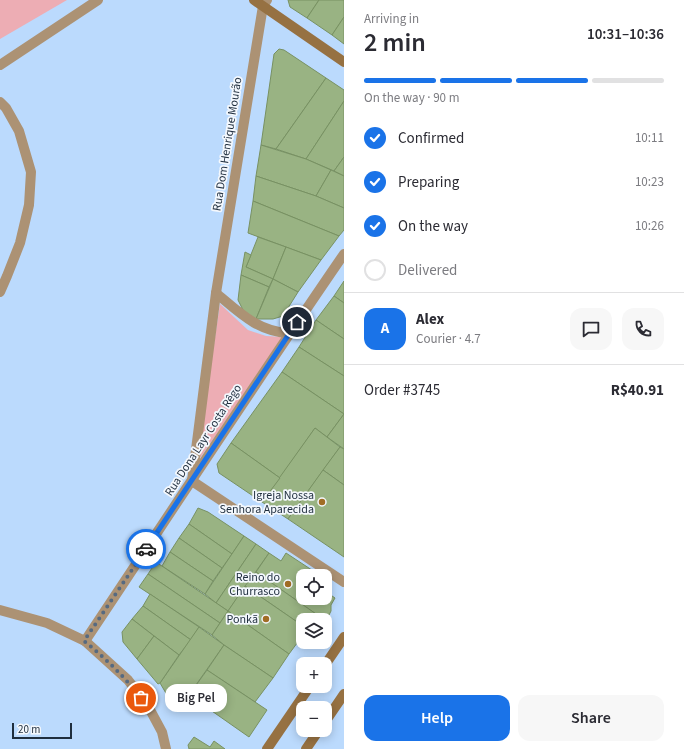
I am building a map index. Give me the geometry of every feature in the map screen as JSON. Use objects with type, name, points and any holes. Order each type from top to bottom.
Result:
[{"type":"main road","points":[[254,0],[265,3],[344,62]]},
{"type":"main road","points":[[330,657],[344,637]]},
{"type":"main road","points":[[267,749],[305,693]]},
{"type":"main road","points":[[332,712],[344,694]]},
{"type":"main road","points":[[306,749],[314,737]]},
{"type":"street","points":[[0,65],[98,0]]},
{"type":"street","name":"Rua Dom Henrique Mourão","points":[[192,481],[216,293],[265,3]]},
{"type":"street","points":[[0,102],[6,108],[19,131],[31,172],[29,205],[20,243],[8,276],[0,292]]},
{"type":"street","name":"Rua Dona Layr Costa Rêgo","points":[[84,641],[192,481],[289,333],[344,254]]},
{"type":"street","points":[[216,293],[250,321],[278,332],[289,333]]},
{"type":"street","points":[[192,481],[344,582]]},
{"type":"street","points":[[0,610],[47,623],[84,641],[128,680],[148,706],[162,732],[166,749]]},
{"type":"shaded area","points":[[0,0],[67,0],[0,39]]},
{"type":"shaded area","points":[[220,304],[248,330],[266,336],[283,337],[196,464]]},
{"type":"building","points":[[288,0],[319,0],[307,18],[290,7]]},
{"type":"building","points":[[319,0],[344,0],[344,17],[332,35],[307,18]]},
{"type":"building","points":[[344,17],[344,44],[332,35]]},
{"type":"building","points":[[279,49],[284,50],[326,78],[276,149],[261,145],[274,54]]},
{"type":"building","points":[[326,78],[344,90],[344,101],[306,159],[276,149]]},
{"type":"building","points":[[344,101],[344,157],[334,171],[306,159]]},
{"type":"building","points":[[261,145],[306,159],[331,170],[316,196],[256,176]]},
{"type":"building","points":[[344,157],[344,176],[334,171]]},
{"type":"building","points":[[331,170],[344,176],[344,208],[316,196]]},
{"type":"building","points":[[256,176],[316,196],[344,208],[344,230],[339,236],[253,201]]},
{"type":"building","points":[[253,201],[339,236],[321,260],[248,233]]},
{"type":"building","points":[[258,237],[286,247],[273,279],[246,267]]},
{"type":"building","points":[[286,247],[321,260],[298,292],[273,279]]},
{"type":"building","points":[[245,252],[251,255],[246,267],[273,279],[269,287],[241,275]]},
{"type":"building","points":[[241,275],[269,287],[256,319],[244,312],[238,300]]},
{"type":"building","points":[[273,279],[298,292],[283,316],[273,319],[256,319]]},
{"type":"building","points":[[344,281],[344,303],[334,296]]},
{"type":"building","points":[[334,296],[344,303],[344,339],[316,320]]},
{"type":"building","points":[[316,320],[344,339],[344,376],[299,347]]},
{"type":"building","points":[[299,347],[344,376],[344,414],[282,372]]},
{"type":"building","points":[[282,372],[344,414],[327,437],[315,428],[280,478],[231,443]]},
{"type":"building","points":[[344,414],[344,449],[327,437]]},
{"type":"building","points":[[315,428],[340,447],[288,519],[262,502]]},
{"type":"building","points":[[231,443],[280,478],[262,502],[219,473],[217,464]]},
{"type":"building","points":[[340,447],[344,449],[344,485],[323,470]]},
{"type":"building","name":"Igreja Nossa Senhora Aparecida","points":[[323,470],[344,485],[344,557],[288,519]]},
{"type":"building","points":[[198,508],[208,512],[244,536],[232,554],[189,524]]},
{"type":"building","points":[[189,524],[232,554],[222,568],[179,538]]},
{"type":"building","points":[[244,536],[256,544],[216,603],[205,594]]},
{"type":"building","points":[[179,538],[222,568],[213,581],[170,552]]},
{"type":"building","points":[[256,544],[269,553],[228,611],[216,603]]},
{"type":"building","points":[[170,552],[213,581],[205,594],[162,566]]},
{"type":"building","name":"Reino do Churrasco","points":[[269,553],[281,561],[286,553],[310,569],[296,569],[296,600],[256,572]]},
{"type":"building","points":[[156,562],[228,611],[220,623],[148,574]]},
{"type":"building","points":[[256,572],[296,600],[296,605],[303,605],[315,613],[296,613],[296,621],[245,586]]},
{"type":"building","points":[[148,574],[220,623],[212,635],[139,587]]},
{"type":"building","name":"Ponkã","points":[[245,586],[296,621],[296,644],[289,654],[228,611]]},
{"type":"building","points":[[150,594],[199,627],[191,640],[143,606]]},
{"type":"building","name":"Reino do Churrasco","points":[[332,596],[335,598],[332,603]]},
{"type":"building","name":"Reino do Churrasco","points":[[303,605],[331,605],[330,613],[315,613]]},
{"type":"building","points":[[143,606],[191,640],[179,655],[132,619]]},
{"type":"building","points":[[228,611],[289,654],[273,678],[224,645],[212,635]]},
{"type":"building","points":[[132,619],[154,636],[137,659],[123,642],[122,632]]},
{"type":"building","points":[[199,627],[224,645],[177,712],[160,683]]},
{"type":"building","points":[[154,636],[179,655],[158,684],[137,659]]},
{"type":"building","points":[[224,645],[273,678],[255,702],[207,670]]},
{"type":"building","points":[[207,670],[267,710],[249,737],[189,695]]},
{"type":"building","points":[[194,737],[210,747],[214,741],[225,749],[189,749],[188,745]]},
{"type":"way so far","points":[[141,698],[128,680],[84,641],[146,549]]},
{"type":"place","name":"Igreja Nossa Senhora Aparecida","points":[[322,502]]},
{"type":"place","name":"Reino do Churrasco","points":[[288,584]]},
{"type":"place","name":"Ponkã","points":[[266,619]]},
{"type":"place","name":"Big Pel","points":[[141,698]]},
{"type":"route","points":[[146,549],[297,322]]}]
